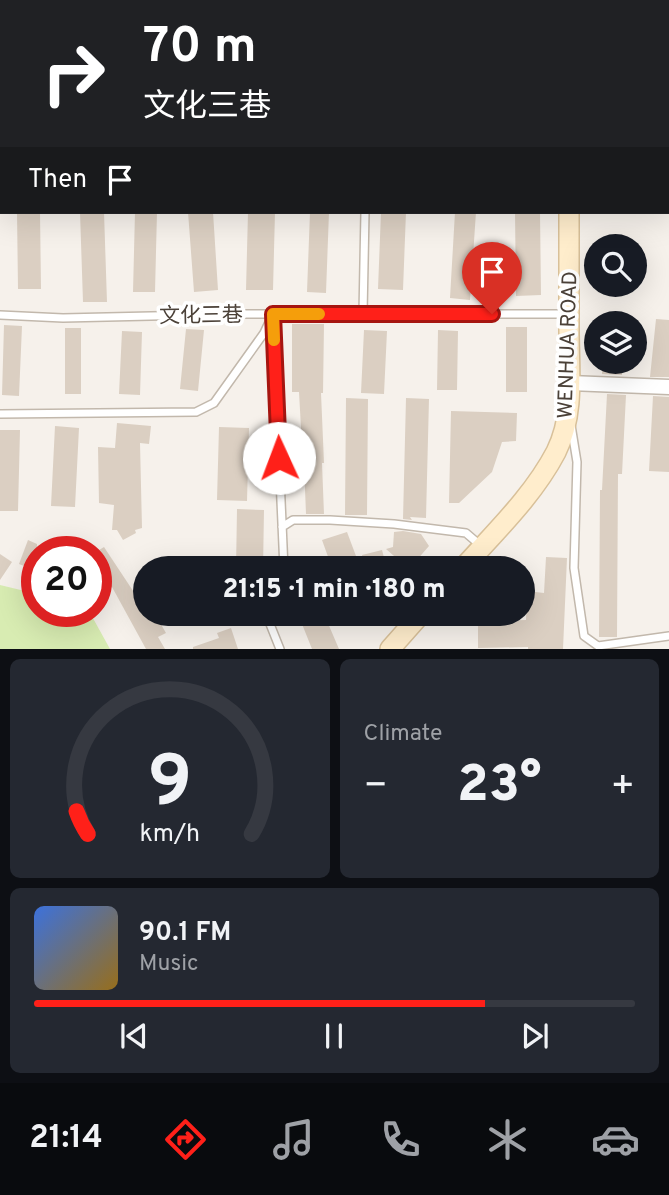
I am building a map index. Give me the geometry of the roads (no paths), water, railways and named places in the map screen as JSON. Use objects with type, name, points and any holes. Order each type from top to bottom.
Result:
[{"type":"main road","name":"WENHUA ROAD","points":[[474,556],[540,478],[557,450],[568,415],[569,214]]},
{"type":"main road","points":[[390,649],[410,626]]},
{"type":"street","points":[[569,383],[669,387]]},
{"type":"lane","points":[[363,314],[365,214]]},
{"type":"lane","points":[[0,414],[196,412],[214,402],[264,334],[273,314]]},
{"type":"lane","points":[[273,314],[283,556]]},
{"type":"lane","name":"文化三巷","points":[[0,315],[63,317],[569,314]]},
{"type":"lane","points":[[568,415],[578,462],[574,568],[584,636],[598,646],[669,636]]},
{"type":"lane","points":[[282,527],[293,520],[394,524],[466,533],[482,547]]},
{"type":"lane","points":[[271,626],[280,649]]}]
